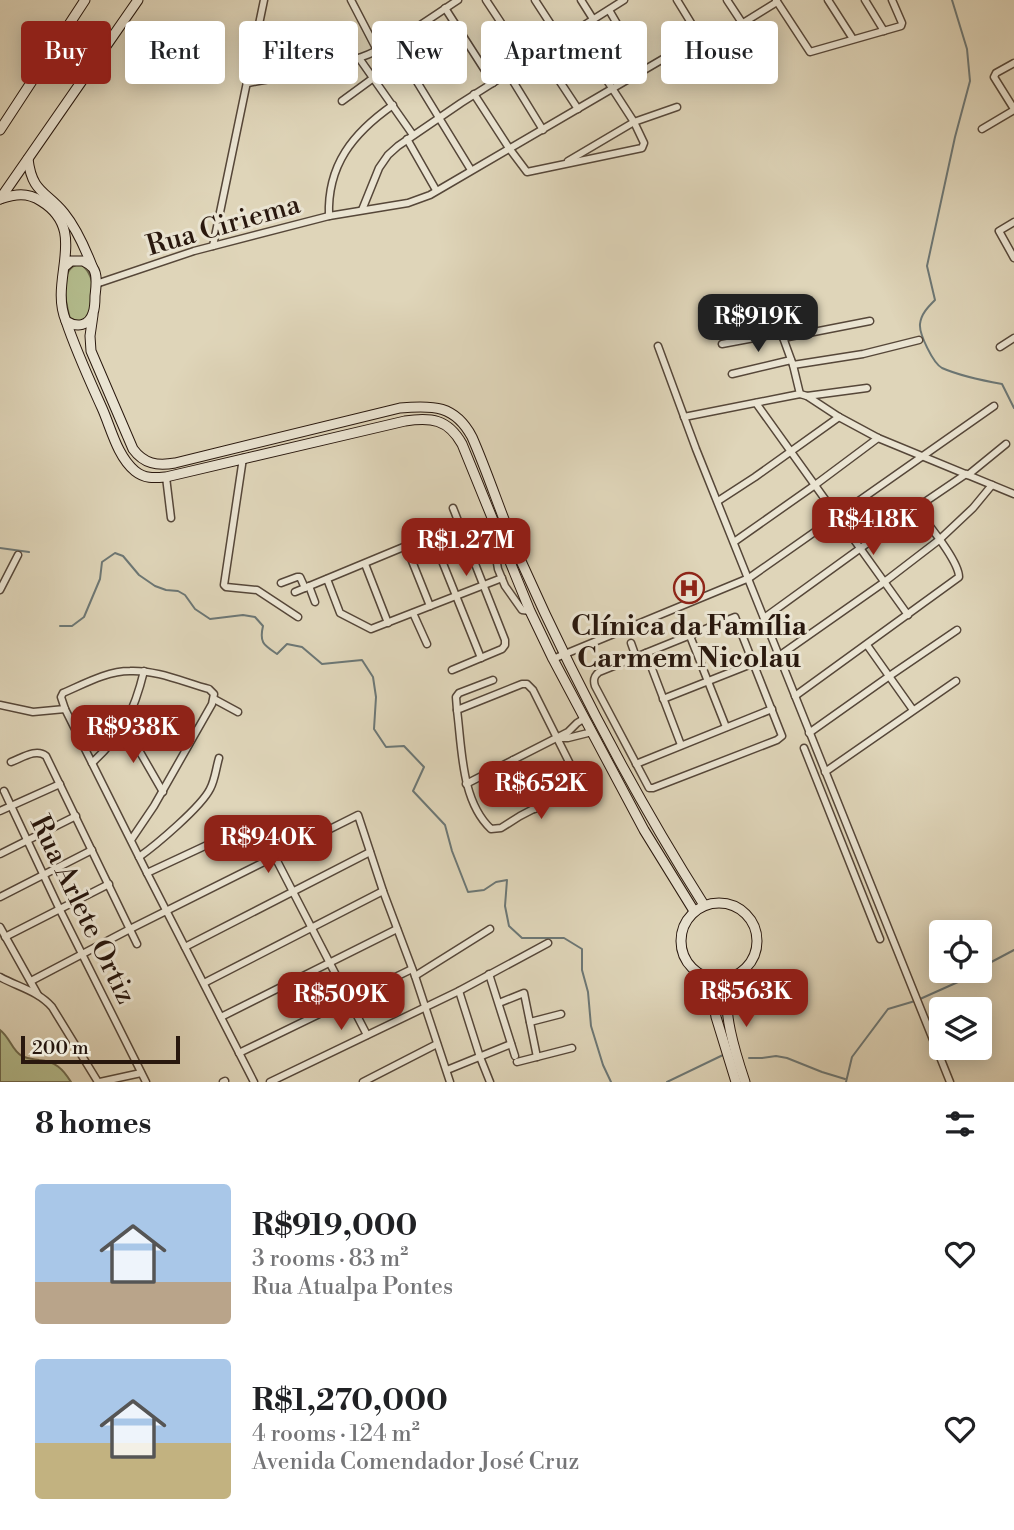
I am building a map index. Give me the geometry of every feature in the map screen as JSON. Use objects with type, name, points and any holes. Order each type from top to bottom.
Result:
[{"type":"street","points":[[72,21],[85,0]]},
{"type":"street","points":[[0,199],[138,0]]},
{"type":"street","points":[[260,21],[264,0]]},
{"type":"street","points":[[351,0],[372,40]]},
{"type":"street","points":[[424,21],[458,0]]},
{"type":"street","points":[[486,0],[500,21]]},
{"type":"street","points":[[535,0],[549,21]]},
{"type":"street","points":[[581,0],[593,19]]},
{"type":"street","points":[[590,21],[624,0]]},
{"type":"street","name":"Rua Ciriema","points":[[647,67],[692,42],[697,36],[677,0]]},
{"type":"street","points":[[727,0],[742,21]]},
{"type":"street","points":[[828,0],[853,39]]},
{"type":"street","points":[[865,0],[884,31]]},
{"type":"street","points":[[746,21],[777,1],[810,52],[900,27],[902,25],[892,0]]},
{"type":"street","points":[[445,8],[481,64]]},
{"type":"street","points":[[609,10],[616,21]]},
{"type":"street","points":[[342,101],[372,79],[359,58],[372,52]]},
{"type":"street","points":[[982,129],[1014,109],[995,77],[996,73],[1014,63]]},
{"type":"street","points":[[0,130],[31,84]]},
{"type":"street","points":[[212,246],[248,84]]},
{"type":"street","points":[[376,84],[393,106],[436,190]]},
{"type":"street","points":[[419,84],[471,170]]},
{"type":"street","points":[[362,210],[376,174],[398,146],[491,84]]},
{"type":"street","points":[[515,84],[543,130]]},
{"type":"street","points":[[561,84],[578,109]]},
{"type":"street","points":[[474,94],[524,170],[531,172],[642,148],[644,143],[634,122],[608,84]]},
{"type":"street","name":"Rua Ciriema","points":[[96,284],[212,246],[329,216],[408,203],[430,195],[619,84]]},
{"type":"street","points":[[329,216],[330,192],[341,158],[363,129],[393,106]]},
{"type":"street","points":[[564,164],[634,122],[677,107]]},
{"type":"street","points":[[28,159],[29,171],[35,184],[65,214],[84,245],[93,268],[96,284],[90,336],[92,357],[133,450],[139,457],[155,465],[175,463],[400,408],[436,407],[453,415],[467,429],[520,558],[565,654],[609,741],[705,905]]},
{"type":"street","points":[[0,199],[18,194],[30,195],[43,202],[61,220],[65,230],[66,250],[60,300],[66,321],[117,445],[133,469],[146,477],[166,477],[405,421],[430,419],[441,422],[454,432],[462,444],[530,611],[553,659],[655,856],[694,911]]},
{"type":"street","points":[[1014,222],[999,231],[1014,258]]},
{"type":"street","points":[[64,267],[71,261],[80,260],[93,268]]},
{"type":"street","points":[[66,321],[80,326],[93,315]]},
{"type":"street","points":[[777,321],[804,395],[878,438],[1014,494]]},
{"type":"street","points":[[722,344],[870,321]]},
{"type":"street","points":[[1000,347],[1014,338]]},
{"type":"street","points":[[732,374],[863,354],[919,340]]},
{"type":"street","points":[[658,346],[809,733],[950,1082]]},
{"type":"street","points":[[684,417],[804,395],[867,388]]},
{"type":"street","points":[[756,403],[908,615]]},
{"type":"street","points":[[553,659],[749,579],[994,406]]},
{"type":"street","points":[[718,502],[839,417]]},
{"type":"street","points":[[734,542],[878,438]]},
{"type":"street","points":[[764,618],[1006,444]]},
{"type":"street","points":[[243,458],[224,585],[257,590],[298,617]]},
{"type":"street","points":[[166,477],[171,518]]},
{"type":"street","points":[[779,656],[884,583],[939,540],[958,524],[992,485]]},
{"type":"street","points":[[452,670],[502,649],[505,645],[453,508]]},
{"type":"street","points":[[795,696],[960,575],[953,559],[916,508]]},
{"type":"street","points":[[296,592],[459,524]]},
{"type":"street","points":[[498,534],[493,540],[498,569],[505,586],[522,610],[530,611]]},
{"type":"street","points":[[432,536],[481,658]]},
{"type":"street","points":[[406,546],[430,606]]},
{"type":"street","points":[[0,590],[18,555]]},
{"type":"street","points":[[365,564],[388,623]]},
{"type":"street","points":[[281,583],[300,577],[315,603]]},
{"type":"street","points":[[327,579],[340,613],[371,629],[502,578]]},
{"type":"street","points":[[732,609],[782,736],[650,788],[621,735],[611,725],[594,679],[599,672],[735,617]]},
{"type":"street","points":[[414,612],[427,644]]},
{"type":"street","points":[[809,733],[957,631]]},
{"type":"street","points":[[690,636],[726,727]]},
{"type":"street","points":[[631,643],[636,657]]},
{"type":"street","points":[[867,645],[913,710]]},
{"type":"street","points":[[646,653],[681,745]]},
{"type":"street","points":[[663,699],[754,663]]},
{"type":"street","points":[[238,712],[213,695],[145,671],[129,670],[108,674],[61,695],[65,709],[146,873],[254,1082]]},
{"type":"street","points":[[92,763],[125,726],[145,671]]},
{"type":"street","points":[[494,680],[457,695],[466,784],[488,827],[494,830],[500,828],[597,776]]},
{"type":"street","points":[[825,772],[956,681]]},
{"type":"street","points":[[457,710],[527,684],[533,690],[580,784]]},
{"type":"street","points":[[131,841],[163,792],[213,695]]},
{"type":"street","points":[[0,705],[33,712],[65,709]]},
{"type":"street","points":[[636,764],[772,709]]},
{"type":"street","points":[[466,784],[571,731],[576,723],[585,718]]},
{"type":"street","points":[[125,726],[163,792]]},
{"type":"street","points":[[557,738],[592,732]]},
{"type":"street","points":[[609,741],[621,735]]},
{"type":"street","points":[[804,748],[880,939]]},
{"type":"street","points":[[10,762],[36,752],[41,752],[48,759],[137,944]]},
{"type":"street","points":[[139,857],[162,839],[205,797],[219,758]]},
{"type":"street","points":[[513,760],[534,809]]},
{"type":"street","points":[[0,811],[60,784]]},
{"type":"street","name":"Rua Arlete Ortiz","points":[[4,791],[146,1082]]},
{"type":"street","points":[[0,854],[76,816]]},
{"type":"street","points":[[31,981],[358,816],[450,1082]]},
{"type":"street","points":[[146,873],[237,831],[248,828],[256,830],[275,857],[367,1035]]},
{"type":"street","points":[[0,897],[92,850]]},
{"type":"street","points":[[185,947],[370,852]]},
{"type":"street","points":[[5,937],[109,884]]},
{"type":"street","points":[[204,983],[383,891]]},
{"type":"street","points":[[721,902],[738,908],[750,919],[755,930],[757,947],[750,963],[737,974],[727,978],[713,979],[702,975],[686,961],[682,951],[680,940],[687,919],[705,905],[721,902]]},
{"type":"street","points":[[0,927],[38,995]]},
{"type":"street","points":[[221,1017],[397,929]]},
{"type":"street","points":[[415,976],[490,929]]},
{"type":"street","points":[[270,1082],[459,991],[548,943]]},
{"type":"street","points":[[239,1053],[412,969]]},
{"type":"street","points":[[489,974],[516,1059],[572,1048]]},
{"type":"street","points":[[0,977],[38,995],[52,1007],[99,1082],[141,1073]]},
{"type":"street","points":[[727,978],[727,1013],[745,1082]]},
{"type":"street","points":[[713,979],[716,1017],[736,1082]]},
{"type":"street","points":[[459,991],[490,1082]]},
{"type":"street","points":[[499,1003],[524,993],[537,1057]]},
{"type":"street","points":[[530,1022],[561,1014]]},
{"type":"street","points":[[363,1082],[437,1044]]},
{"type":"street","points":[[447,1070],[511,1044]]},
{"type":"green space","points":[[80,264],[91,280],[93,303],[80,324],[70,319],[65,287],[68,272]]},
{"type":"green space","points":[[0,1030],[19,1054],[54,1064],[71,1082],[0,1082]]},
{"type":"waterway","points":[[952,0],[967,49],[970,81],[927,266],[935,300],[923,314],[920,329],[927,348],[938,365],[956,373],[1002,384],[1014,408]]},
{"type":"waterway","points":[[0,548],[29,552]]},
{"type":"waterway","points":[[60,626],[72,626],[84,617],[100,579],[102,562],[115,553],[123,556],[139,575],[155,586],[185,595],[195,609],[210,619],[243,615],[255,617],[263,626],[264,643],[277,654],[287,644],[302,647],[322,664],[362,660],[373,677],[376,697],[374,729],[386,747],[404,746],[424,767],[413,791],[445,825],[468,892],[484,890],[496,882],[507,880],[505,906],[509,926],[522,938],[564,938],[582,949],[582,970],[588,992],[591,1026],[611,1082]]},
{"type":"waterway","points":[[992,962],[1014,950]]},
{"type":"waterway","points":[[920,999],[956,983]]},
{"type":"waterway","points":[[846,1082],[852,1057],[888,1009],[915,1001]]},
{"type":"waterway","points":[[667,1082],[723,1055]]},
{"type":"waterway","points":[[749,1058],[787,1058],[845,1079]]},
{"type":"place","name":"Clínica da Família Carmem Nicolau","points":[[689,588]]}]
